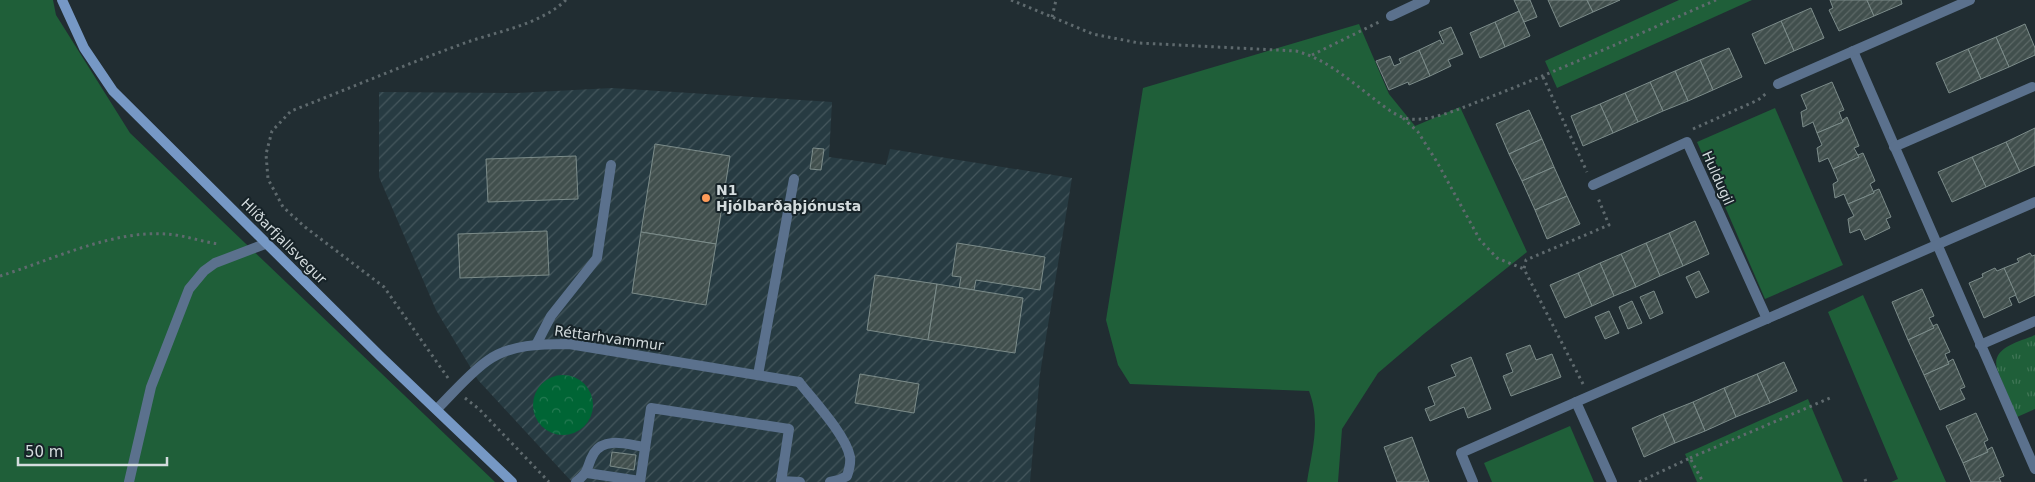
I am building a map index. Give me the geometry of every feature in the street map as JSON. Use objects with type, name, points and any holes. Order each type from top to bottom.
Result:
[{"type":"main road","name":"Hlíðarfjallsvegur","points":[[62,0],[84,48],[113,91],[265,244],[512,482]]},
{"type":"street","points":[[1390,16],[1425,0]]},
{"type":"street","points":[[1778,84],[1970,0]]},
{"type":"street","points":[[1853,51],[2035,469]]},
{"type":"street","points":[[1894,147],[2032,86]]},
{"type":"street","name":"Huldugil","points":[[1593,185],[1687,142],[1767,319]]},
{"type":"street","points":[[536,345],[551,316],[597,258],[611,165]]},
{"type":"street","points":[[758,375],[794,179]]},
{"type":"street","points":[[1473,482],[1461,454],[2035,202]]},
{"type":"street","points":[[129,482],[151,387],[189,289],[204,271],[215,263],[265,244]]},
{"type":"street","points":[[1980,345],[2035,320]]},
{"type":"street","name":"Réttarhvammur","points":[[437,409],[487,361],[504,352],[536,345],[568,344],[798,382],[842,437],[850,456],[847,476],[830,482]]},
{"type":"street","points":[[1576,402],[1612,482]]},
{"type":"street","points":[[587,473],[640,481],[652,408],[789,429],[781,482],[800,482]]},
{"type":"street","points":[[576,482],[587,473],[594,452],[603,445],[612,442],[645,447]]},
{"type":"path","points":[[549,482],[479,409],[456,390],[384,287],[283,207],[268,179],[266,154],[272,131],[291,111],[462,44],[536,20],[555,10],[566,0]]},
{"type":"path","points":[[1011,0],[1092,34],[1139,43],[1296,51],[1312,56],[1329,65],[1402,118],[1418,132],[1438,162],[1480,240],[1497,258],[1524,269]]},
{"type":"path","points":[[1052,18],[1056,0]]},
{"type":"path","points":[[1402,118],[1416,120],[1428,118],[1543,77],[1716,0]]},
{"type":"path","points":[[1312,56],[1390,16]]},
{"type":"path","points":[[1543,77],[1593,185],[1609,225],[1526,260],[1524,269],[1590,396]]},
{"type":"path","points":[[0,276],[133,234],[168,234],[224,245]]},
{"type":"path","points":[[1639,482],[1830,398]]},
{"type":"path","points":[[1690,458],[1702,482]]},
{"type":"shaded area","points":[[612,88],[832,102],[829,157],[886,165],[890,149],[1072,178],[1040,374],[1030,482],[572,482],[478,380],[436,310],[379,177],[379,92],[517,93]]},
{"type":"green space","points":[[0,0],[53,0],[56,15],[130,133],[495,482],[0,482]]},
{"type":"green space","points":[[1679,0],[1752,0],[1557,88],[1545,61]]},
{"type":"green space","points":[[1359,24],[1389,94],[1415,126],[1460,107],[1527,252],[1378,373],[1342,429],[1338,482],[1307,482],[1315,425],[1313,402],[1309,391],[1130,384],[1118,365],[1106,320],[1143,88]]},
{"type":"green space","points":[[1775,108],[1843,265],[1765,299],[1697,142]]},
{"type":"green space","points":[[1863,295],[1946,482],[1891,482],[1898,479],[1828,312]]},
{"type":"green space","points":[[2035,335],[2035,409],[2017,417],[1997,369],[1996,362],[2002,350]]},
{"type":"green space","points":[[563,375],[580,380],[588,388],[593,405],[588,422],[580,430],[563,435],[546,430],[538,422],[533,405],[538,388],[546,380]]},
{"type":"green space","points":[[1808,399],[1843,482],[1697,482],[1685,454]]},
{"type":"green space","points":[[1570,426],[1594,482],[1492,482],[1484,463]]},
{"type":"building","points":[[1514,0],[1530,0],[1537,17],[1524,22]]},
{"type":"building","points":[[1548,0],[1587,0],[1593,12],[1560,27]]},
{"type":"building","points":[[1587,0],[1620,0],[1593,12]]},
{"type":"building","points":[[1830,0],[1867,0],[1874,16],[1839,31],[1829,10],[1833,8]]},
{"type":"building","points":[[1867,0],[1901,0],[1902,4],[1874,16]]},
{"type":"building","points":[[1811,8],[1824,38],[1794,51],[1781,21]]},
{"type":"building","points":[[1519,11],[1530,36],[1505,47],[1495,22]]},
{"type":"building","points":[[1781,21],[1794,51],[1765,64],[1752,34]]},
{"type":"building","points":[[1495,22],[1505,47],[1480,58],[1470,33]]},
{"type":"building","points":[[2025,24],[2035,48],[2035,55],[2009,67],[1996,37]]},
{"type":"building","points":[[1451,27],[1463,54],[1448,60],[1451,66],[1430,76],[1419,50],[1440,40],[1442,44],[1444,43],[1439,32]]},
{"type":"building","points":[[1996,37],[2009,67],[1981,79],[1968,49]]},
{"type":"building","points":[[1729,48],[1742,77],[1713,90],[1700,60]]},
{"type":"building","points":[[1968,49],[1981,79],[1949,93],[1936,63]]},
{"type":"building","points":[[1419,50],[1430,76],[1409,85],[1408,82],[1389,90],[1376,61],[1390,56],[1394,66],[1401,63],[1399,59]]},
{"type":"building","points":[[1700,60],[1713,90],[1688,101],[1675,71]]},
{"type":"building","points":[[1675,71],[1688,101],[1663,111],[1650,82]]},
{"type":"building","points":[[1650,82],[1663,111],[1638,122],[1625,93]]},
{"type":"building","points":[[1832,82],[1844,110],[1839,112],[1843,122],[1817,133],[1813,122],[1803,127],[1801,112],[1807,109],[1801,95]]},
{"type":"building","points":[[1625,93],[1638,122],[1613,133],[1600,104]]},
{"type":"building","points":[[1600,104],[1613,133],[1583,146],[1571,116]]},
{"type":"building","points":[[1529,110],[1542,139],[1509,154],[1496,124]]},
{"type":"building","points":[[1847,117],[1859,146],[1854,148],[1859,157],[1833,169],[1828,158],[1819,162],[1817,148],[1822,145],[1817,133],[1843,122]]},
{"type":"building","points":[[2035,128],[2035,165],[2020,172],[2006,142]]},
{"type":"building","points":[[1542,139],[1554,167],[1522,181],[1509,154]]},
{"type":"building","points":[[2006,142],[2020,172],[1986,187],[1972,157]]},
{"type":"building","points":[[655,144],[730,156],[716,244],[641,232]]},
{"type":"building","points":[[813,148],[824,149],[821,170],[810,169]]},
{"type":"building","points":[[1863,153],[1875,181],[1870,184],[1874,193],[1848,204],[1844,194],[1835,198],[1833,184],[1838,181],[1833,169],[1859,157],[1858,155]]},
{"type":"building","points":[[576,156],[578,199],[488,202],[486,159]]},
{"type":"building","points":[[1972,157],[1986,187],[1952,202],[1938,172]]},
{"type":"building","points":[[1554,167],[1567,196],[1535,210],[1522,181]]},
{"type":"building","points":[[1879,189],[1891,217],[1886,219],[1890,228],[1865,240],[1860,229],[1850,233],[1848,219],[1854,216],[1848,204]]},
{"type":"building","points":[[1567,196],[1580,224],[1547,239],[1535,210]]},
{"type":"building","points":[[1695,221],[1709,254],[1683,266],[1669,233]]},
{"type":"building","points":[[547,231],[549,275],[460,278],[458,234]]},
{"type":"building","points":[[641,232],[716,244],[706,305],[632,293]]},
{"type":"building","points":[[1669,233],[1683,266],[1660,276],[1646,243]]},
{"type":"building","points":[[957,243],[1045,257],[1040,290],[976,280],[974,290],[959,288],[961,277],[952,276]]},
{"type":"building","points":[[1646,243],[1660,276],[1636,287],[1621,254]]},
{"type":"building","points":[[2030,253],[2032,256],[2035,255],[2035,295],[2019,303],[2004,268],[2019,262],[2017,259]]},
{"type":"building","points":[[1621,254],[1636,287],[1614,296],[1600,263]]},
{"type":"building","points":[[1600,263],[1614,296],[1592,306],[1578,273]]},
{"type":"building","points":[[1995,268],[1997,271],[2004,268],[2016,295],[2009,298],[2012,305],[1984,318],[1969,283],[1983,277],[1982,274]]},
{"type":"building","points":[[1699,271],[1709,292],[1696,298],[1686,277]]},
{"type":"building","points":[[1578,273],[1592,306],[1565,318],[1550,285]]},
{"type":"building","points":[[875,275],[937,284],[928,340],[867,330]]},
{"type":"building","points":[[937,284],[1023,298],[1015,353],[928,340]]},
{"type":"building","points":[[1922,289],[1934,316],[1929,318],[1934,328],[1908,340],[1892,302]]},
{"type":"building","points":[[1654,291],[1663,313],[1650,319],[1640,297]]},
{"type":"building","points":[[1632,301],[1642,323],[1628,329],[1619,307]]},
{"type":"building","points":[[1609,311],[1619,333],[1605,339],[1595,317]]},
{"type":"building","points":[[1937,324],[1950,352],[1945,354],[1949,364],[1924,375],[1908,340],[1934,328],[1933,326]]},
{"type":"building","points":[[1530,345],[1536,360],[1552,354],[1561,377],[1511,396],[1503,376],[1513,372],[1506,354]]},
{"type":"building","points":[[1471,357],[1491,409],[1468,418],[1464,407],[1430,421],[1425,409],[1435,405],[1428,387],[1456,376],[1451,365]]},
{"type":"building","points":[[1953,359],[1965,387],[1960,389],[1965,399],[1940,410],[1924,375],[1949,364],[1948,362]]},
{"type":"building","points":[[1784,362],[1797,391],[1770,403],[1757,374]]},
{"type":"building","points":[[860,374],[919,384],[914,413],[855,403]]},
{"type":"building","points":[[1757,374],[1770,403],[1736,417],[1724,388]]},
{"type":"building","points":[[1724,388],[1736,417],[1705,431],[1693,402]]},
{"type":"building","points":[[1693,402],[1705,431],[1675,443],[1663,414]]},
{"type":"building","points":[[1976,413],[1988,440],[1984,442],[1988,452],[1963,463],[1946,426]]},
{"type":"building","points":[[1663,414],[1675,443],[1644,457],[1632,428]]},
{"type":"building","points":[[1412,437],[1429,482],[1397,482],[1384,447]]},
{"type":"building","points":[[1992,447],[2004,476],[1999,478],[2001,482],[1971,482],[1963,463],[1988,452],[1987,450]]},
{"type":"building","points":[[612,452],[636,455],[634,470],[610,466]]},
{"type":"place","name":"N1 Hjólbarðaþjónusta","points":[[706,198]]}]
